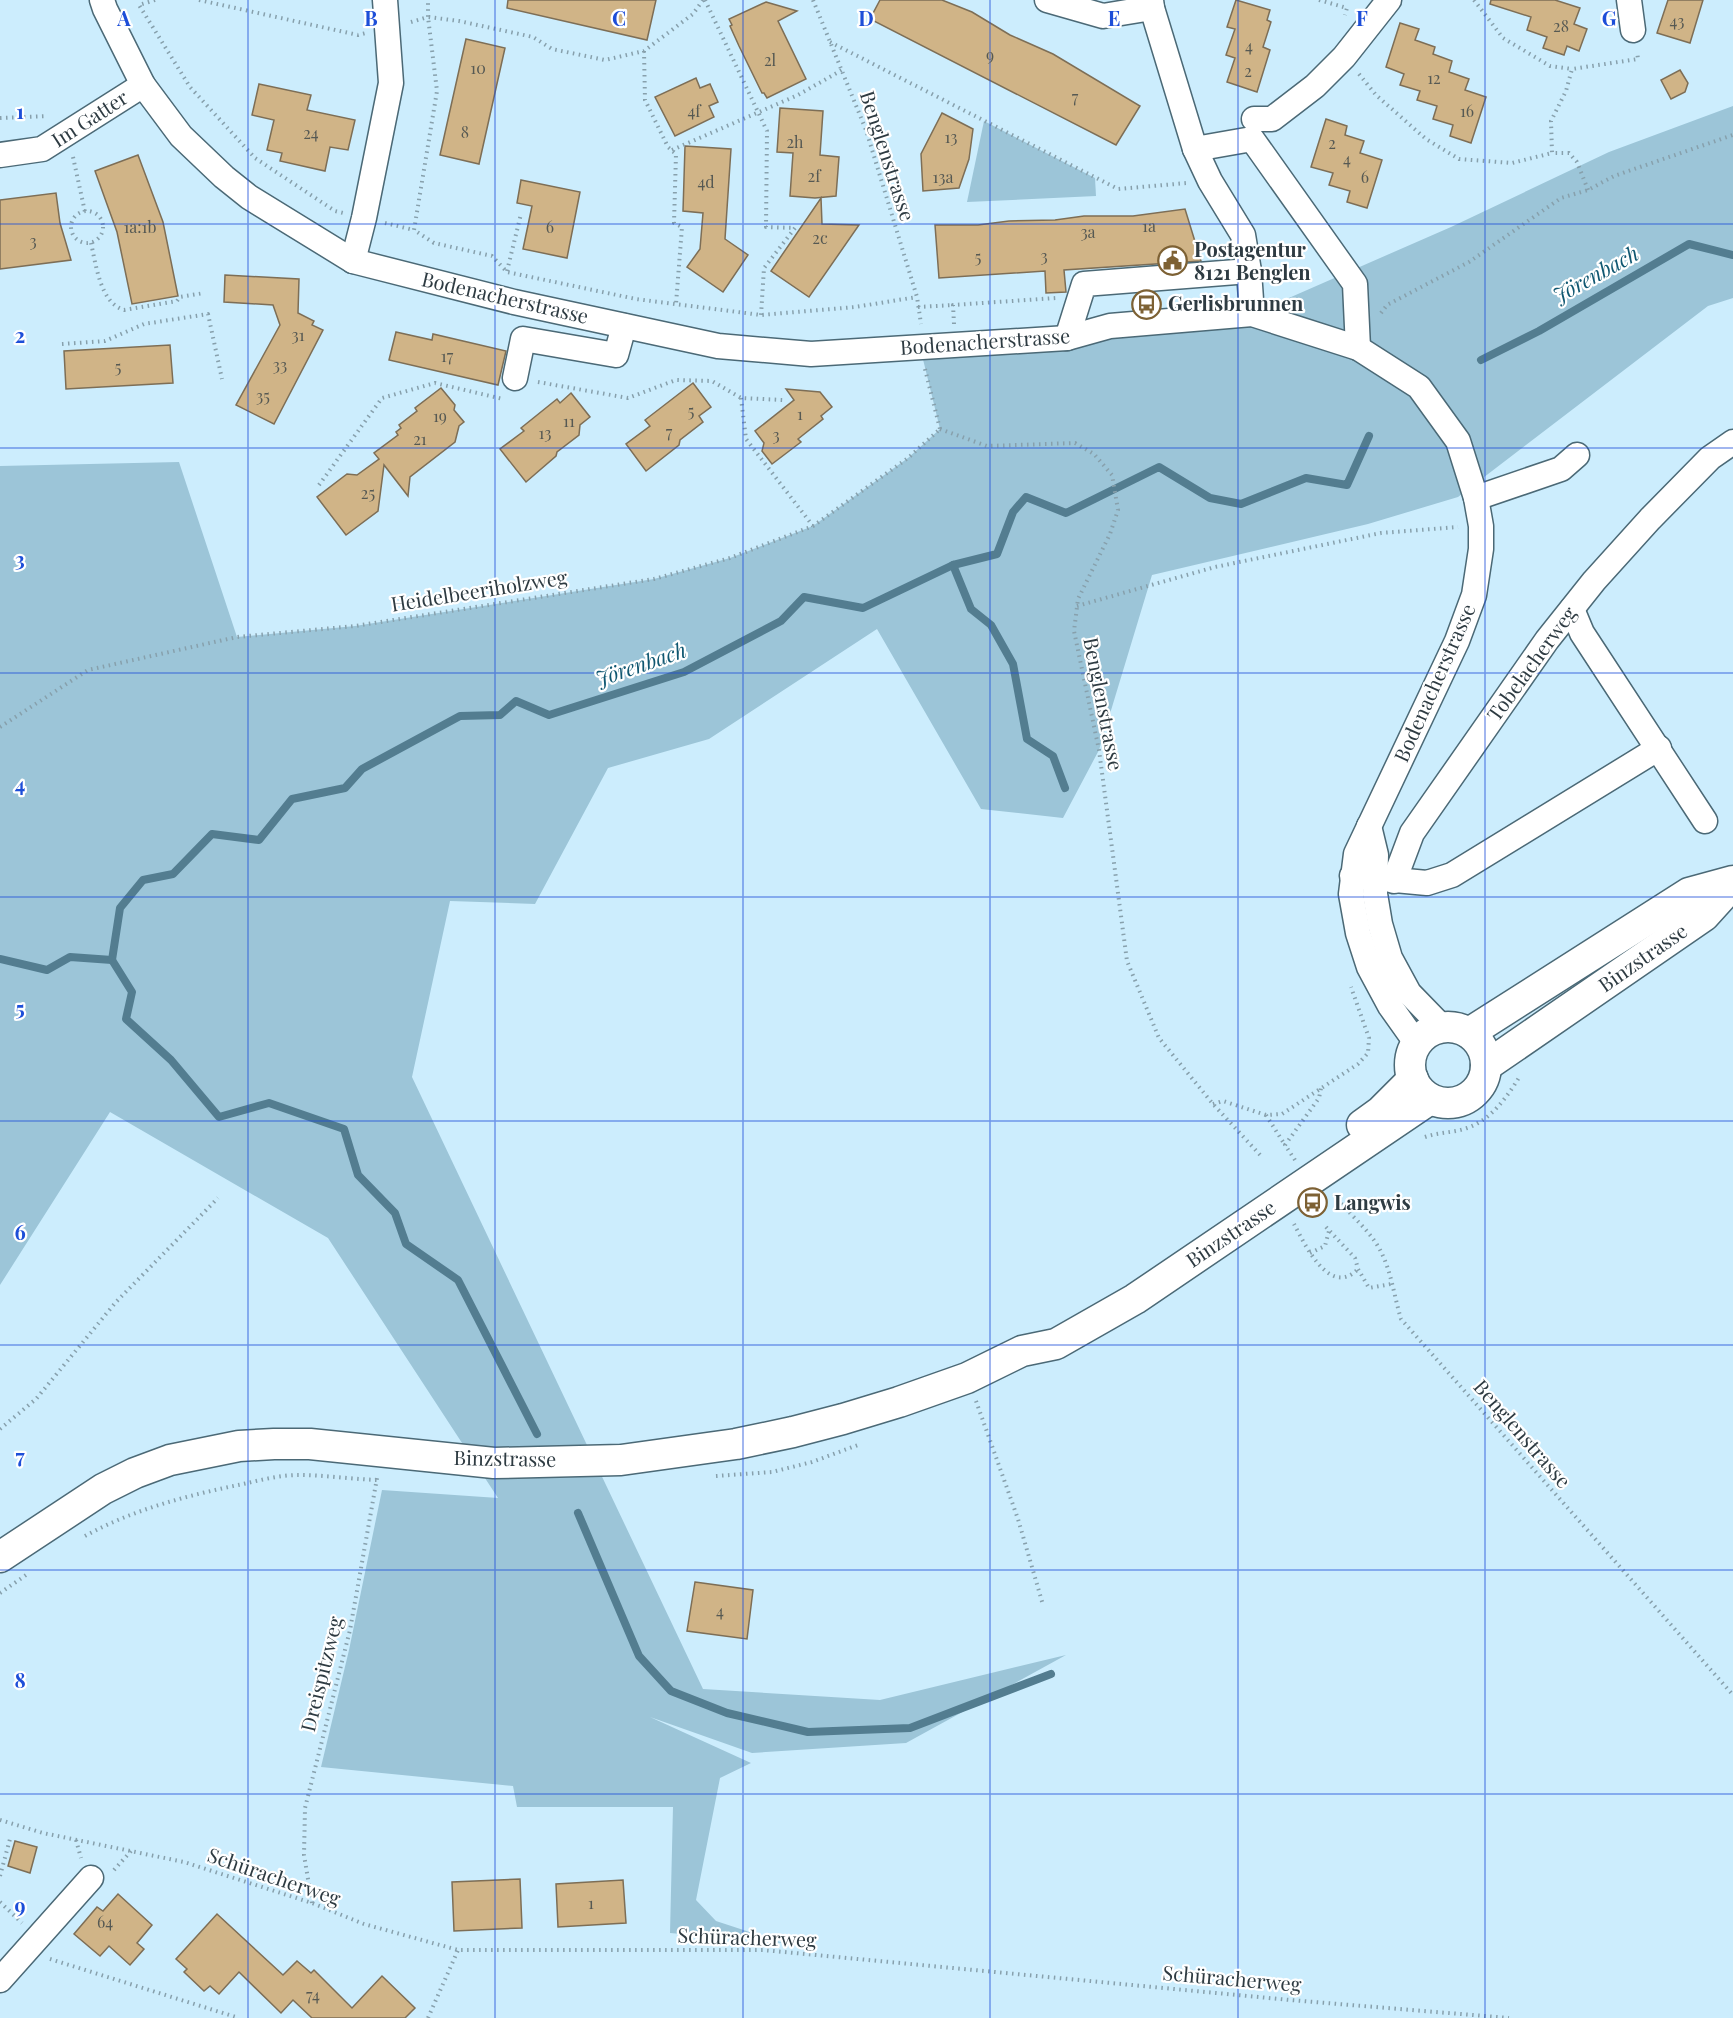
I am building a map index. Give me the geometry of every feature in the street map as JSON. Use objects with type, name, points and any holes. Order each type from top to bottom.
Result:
[{"type":"main road","name":"Binzstrasse","points":[[1456,1031],[1689,893],[1733,882]]},
{"type":"main road","name":"Binzstrasse","points":[[1486,1066],[1704,916],[1733,882]]},
{"type":"main road","points":[[1433,1031],[1456,1031],[1478,1042],[1484,1053],[1486,1066],[1484,1078],[1478,1089],[1468,1098],[1449,1103],[1422,1089],[1410,1067],[1417,1044],[1433,1031]]},
{"type":"main road","name":"Binzstrasse","points":[[0,1557],[103,1489],[135,1473],[170,1461],[239,1446],[310,1444],[380,1466],[621,1460],[683,1453],[793,1432],[899,1402],[976,1393],[1022,1351],[1056,1344],[1135,1299],[1318,1179],[1380,1112],[1422,1089]]},
{"type":"street","name":"Bodenacherstrasse","points":[[102,0],[143,85],[181,136],[224,177],[249,197],[353,261],[502,299],[718,346],[811,354],[1068,338],[1110,326],[1252,314],[1358,348],[1419,387],[1458,441],[1476,498],[1481,526],[1481,549],[1474,595],[1457,641],[1370,826],[1376,855],[1375,894],[1380,924],[1390,958],[1409,993],[1456,1031]]},
{"type":"street","points":[[353,261],[391,83],[385,0]]},
{"type":"street","points":[[1047,0],[1103,16],[1152,4],[1195,149],[1210,181],[1243,235],[1249,271],[1252,314]]},
{"type":"street","points":[[1254,119],[1272,119],[1315,86],[1351,48],[1389,0]]},
{"type":"street","points":[[1629,0],[1633,30]]},
{"type":"street","name":"Im Gatter","points":[[0,154],[42,149],[143,85]]},
{"type":"street","points":[[1195,149],[1252,139],[1355,284],[1358,348]]},
{"type":"street","points":[[1068,338],[1084,285],[1249,271]]},
{"type":"street","points":[[515,378],[524,339],[616,354],[624,326]]},
{"type":"street","name":"Tobelacherweg","points":[[1374,878],[1412,833],[1547,640],[1594,581],[1710,458],[1733,442]]},
{"type":"street","points":[[1476,498],[1561,469],[1577,455]]},
{"type":"street","points":[[1572,609],[1582,633],[1705,821]]},
{"type":"street","points":[[1374,878],[1427,883],[1452,875],[1659,748]]},
{"type":"street","name":"Bodenacherstrasse","points":[[1374,878],[1351,894],[1356,923],[1369,966],[1390,1006],[1417,1044]]},
{"type":"street","points":[[0,1980],[102,1874]]},
{"type":"path","points":[[155,0],[138,3],[190,87],[255,158],[335,211],[364,218]]},
{"type":"path","points":[[199,0],[358,35],[428,17],[459,21],[533,37],[552,49],[605,60],[644,51],[693,14],[704,0],[767,131],[766,227],[795,228],[764,268],[761,315]]},
{"type":"path","points":[[428,0],[437,91],[414,230],[434,243],[492,256],[507,272],[636,299],[761,315],[855,307],[917,297]]},
{"type":"path","name":"Benglenstrasse","points":[[813,0],[866,130],[917,297],[921,325]]},
{"type":"path","points":[[1319,0],[1347,8],[1340,32],[1376,95],[1426,139],[1459,159],[1512,163],[1552,153],[1569,153],[1577,162],[1588,190]]},
{"type":"path","points":[[1474,0],[1503,38],[1550,66],[1572,69],[1638,59],[1633,30]]},
{"type":"path","points":[[830,42],[1118,189],[1210,181]]},
{"type":"path","points":[[644,51],[645,100],[668,147],[676,154],[674,223],[682,227],[676,304]]},
{"type":"path","points":[[1552,153],[1551,121],[1566,91],[1572,69]]},
{"type":"path","points":[[672,150],[798,95],[842,70]]},
{"type":"path","points":[[0,118],[51,116]]},
{"type":"path","points":[[68,133],[85,212]]},
{"type":"path","points":[[1358,348],[1387,305],[1469,262],[1561,198],[1588,190],[1614,176],[1733,135]]},
{"type":"path","points":[[85,212],[97,214],[104,228],[100,238],[91,243],[81,242],[72,230],[73,219],[85,212]]},
{"type":"path","points":[[502,299],[521,214]]},
{"type":"path","points":[[91,243],[100,284],[116,308],[124,310],[177,301],[180,297],[204,293]]},
{"type":"path","points":[[918,307],[1081,297]]},
{"type":"path","points":[[953,305],[955,345]]},
{"type":"path","points":[[62,344],[105,340],[144,324],[208,314],[222,379]]},
{"type":"path","points":[[923,363],[940,429]]},
{"type":"path","points":[[319,485],[382,398],[435,383],[508,401],[515,378],[628,398],[676,380],[712,381],[741,398],[783,400]]},
{"type":"path","points":[[741,398],[746,439],[813,526]]},
{"type":"path","name":"Benglenstrasse","points":[[940,429],[987,446],[1076,443],[1094,454],[1112,475],[1118,510],[1110,534],[1078,599],[1074,631],[1099,750],[1127,960],[1159,1038],[1213,1104],[1262,1157]]},
{"type":"path","name":"Heidelbeeriholzweg","points":[[0,727],[88,670],[237,638],[355,626],[654,579],[730,558],[813,526],[908,458],[940,429]]},
{"type":"path","points":[[1077,606],[1215,567],[1381,533],[1481,526]]},
{"type":"path","points":[[1213,1104],[1223,1101],[1266,1115],[1282,1114],[1358,1064],[1368,1053],[1369,1038],[1350,986]]},
{"type":"path","points":[[1416,1140],[1467,1128],[1490,1115],[1508,1096],[1527,1068]]},
{"type":"path","points":[[1318,1179],[1319,1098],[1322,1088]]},
{"type":"path","name":"Benglenstrasse","points":[[1266,1115],[1345,1211],[1363,1227],[1378,1246],[1385,1261],[1401,1319],[1733,1695]]},
{"type":"path","points":[[0,1429],[36,1399],[116,1302],[218,1198]]},
{"type":"path","points":[[1285,1230],[1302,1218]]},
{"type":"path","points":[[1294,1224],[1310,1253],[1332,1276],[1342,1279],[1352,1275],[1358,1269]]},
{"type":"path","points":[[1310,1253],[1325,1246],[1328,1228],[1355,1258],[1358,1269],[1369,1288],[1391,1284]]},
{"type":"path","points":[[976,1393],[1018,1519],[1043,1605]]},
{"type":"path","points":[[713,1477],[772,1472],[812,1462],[866,1442]]},
{"type":"path","points":[[78,1540],[116,1519],[220,1489],[277,1477],[380,1466],[388,1481]]},
{"type":"path","name":"Dreispitzweg","points":[[312,1904],[304,1855],[305,1808],[350,1630],[380,1466]]},
{"type":"path","points":[[0,1593],[36,1568]]},
{"type":"path","name":"Schüracherweg","points":[[0,1820],[43,1833],[184,1862],[312,1904],[364,1924],[458,1950],[763,1950],[1266,1998],[1509,2018]]},
{"type":"path","points":[[0,1876],[10,1839]]},
{"type":"path","points":[[102,1874],[131,1850]]},
{"type":"path","points":[[428,2018],[458,1950]]},
{"type":"path","points":[[69,1965],[238,2018]]},
{"type":"shaded area","points":[[1733,106],[1733,298],[1708,306],[1458,497],[1368,524],[1152,575],[1099,750],[1063,818],[981,809],[877,629],[709,739],[608,768],[535,904],[450,901],[412,1077],[703,1689],[880,1700],[1066,1655],[906,1743],[752,1753],[650,1717],[751,1763],[720,1778],[696,1900],[716,1921],[783,1943],[670,1933],[673,1807],[517,1807],[513,1786],[321,1767],[349,1650],[382,1490],[498,1498],[328,1238],[110,1112],[0,1285],[0,466],[179,462],[237,637],[355,626],[654,579],[730,558],[813,526],[908,458],[940,429],[920,347],[1252,314],[1451,227],[1609,152]]},
{"type":"shaded area","points":[[984,121],[1095,178],[1096,196],[967,202]]},
{"type":"building","points":[[508,0],[656,0],[647,40],[507,8]]},
{"type":"building","points":[[880,0],[942,0],[972,12],[1010,35],[1053,54],[1140,106],[1116,145],[870,19]]},
{"type":"building","points":[[1236,0],[1270,10],[1267,20],[1271,22],[1263,47],[1270,50],[1257,92],[1227,82],[1235,58],[1226,55],[1235,29],[1227,27]]},
{"type":"building","points":[[1491,0],[1555,0],[1580,8],[1574,24],[1587,29],[1579,51],[1567,46],[1564,55],[1543,48],[1547,37],[1527,30],[1531,17],[1490,4]]},
{"type":"building","points":[[1668,0],[1703,0],[1690,43],[1657,33]]},
{"type":"building","points":[[766,2],[797,11],[778,21],[806,79],[767,98],[762,93],[739,46],[729,19]]},
{"type":"building","points":[[1400,23],[1419,29],[1415,40],[1435,47],[1433,54],[1452,61],[1449,72],[1469,79],[1465,90],[1486,97],[1471,143],[1450,136],[1453,125],[1433,119],[1437,106],[1417,100],[1420,91],[1400,85],[1404,74],[1386,67]]},
{"type":"building","points":[[466,39],[505,48],[479,164],[440,155]]},
{"type":"building","points":[[1680,70],[1688,83],[1685,92],[1671,99],[1661,80]]},
{"type":"building","points":[[696,78],[700,88],[710,84],[718,102],[709,106],[714,117],[675,136],[655,97]]},
{"type":"building","points":[[259,84],[311,95],[307,110],[355,120],[348,150],[330,147],[325,171],[280,161],[282,153],[267,150],[274,120],[252,115]]},
{"type":"building","points":[[780,108],[823,111],[820,155],[839,157],[836,196],[815,198],[790,196],[793,153],[777,152]]},
{"type":"building","points":[[942,113],[973,129],[969,159],[959,188],[923,191],[921,154]]},
{"type":"building","points":[[1326,119],[1347,126],[1345,135],[1364,141],[1360,153],[1382,160],[1367,208],[1347,202],[1350,191],[1329,185],[1333,173],[1311,167]]},
{"type":"building","points":[[685,146],[731,149],[725,239],[748,255],[723,292],[687,267],[700,249],[703,213],[683,211]]},
{"type":"building","points":[[138,155],[163,222],[178,296],[132,304],[117,232],[95,171]]},
{"type":"building","points":[[521,180],[580,192],[567,258],[523,249],[532,206],[517,203]]},
{"type":"building","points":[[56,193],[60,223],[71,260],[0,269],[0,200]]},
{"type":"building","points":[[821,198],[822,224],[859,225],[809,297],[771,271]]},
{"type":"building","points":[[1185,209],[1201,261],[1064,270],[1066,292],[1046,293],[1045,271],[939,278],[935,225],[978,225],[1084,216],[1133,216]]},
{"type":"building","points":[[225,275],[299,279],[298,313],[314,321],[312,325],[323,330],[274,424],[236,405],[280,325],[273,305],[224,302]]},
{"type":"building","points":[[396,332],[432,340],[433,334],[506,351],[498,385],[389,360]]},
{"type":"building","points":[[170,345],[173,383],[66,389],[64,351]]},
{"type":"building","points":[[693,383],[711,407],[699,416],[703,422],[646,471],[626,444],[650,426],[645,420]]},
{"type":"building","points":[[441,388],[455,405],[454,410],[464,422],[459,426],[455,442],[410,477],[408,496],[384,465],[378,511],[346,535],[317,497],[347,474],[357,475],[379,459],[374,453],[398,435],[396,432],[401,428],[399,425],[417,411],[415,408]]},
{"type":"building","points":[[786,389],[820,392],[832,407],[821,416],[823,419],[798,439],[801,442],[772,464],[762,451],[764,443],[755,431],[794,400]]},
{"type":"building","points":[[571,393],[590,417],[580,425],[579,435],[557,452],[556,456],[526,482],[500,449],[524,431],[521,428],[557,399],[560,403]]},
{"type":"building","points":[[695,1582],[753,1590],[747,1639],[687,1631]]},
{"type":"building","points":[[15,1841],[37,1847],[30,1873],[8,1866]]},
{"type":"building","points":[[520,1879],[522,1928],[454,1931],[452,1882]]},
{"type":"building","points":[[623,1880],[626,1923],[558,1927],[556,1884]]},
{"type":"building","points":[[118,1894],[152,1925],[137,1943],[144,1949],[130,1965],[109,1946],[100,1956],[74,1934],[97,1907],[103,1911]]},
{"type":"building","points":[[217,1914],[283,1975],[297,1961],[311,1973],[314,1970],[352,2008],[382,1976],[415,2008],[405,2018],[312,2018],[293,2000],[281,2013],[239,1972],[219,1994],[210,1986],[204,1991],[184,1972],[187,1969],[176,1959]]},
{"type":"waterway","name":"Jörenbach","points":[[1481,360],[1539,331],[1689,244],[1733,255]]},
{"type":"waterway","name":"Jörenbach","points":[[0,959],[47,970],[70,957],[112,960],[120,908],[143,880],[173,874],[212,834],[259,840],[292,799],[345,788],[362,769],[460,716],[500,715],[516,701],[549,715],[684,672],[781,621],[804,597],[863,608],[953,565],[997,554],[1013,512],[1026,497],[1066,513],[1159,467],[1210,498],[1241,504],[1306,478],[1347,485],[1369,436]]},
{"type":"waterway","points":[[953,565],[971,609],[991,625],[1013,664],[1027,739],[1053,756],[1065,788]]},
{"type":"waterway","points":[[112,960],[132,992],[126,1019],[171,1060],[219,1117],[269,1103],[344,1129],[358,1175],[395,1213],[406,1244],[458,1280],[537,1434]]},
{"type":"waterway","points":[[578,1513],[639,1656],[671,1691],[727,1713],[808,1732],[910,1728],[1051,1674]]},
{"type":"place","name":"Postagentur 8121 Benglen","points":[[1173,261]]},
{"type":"place","name":"Gerlisbrunnen","points":[[1147,304]]},
{"type":"place","name":"Langwis","points":[[1313,1203]]}]
